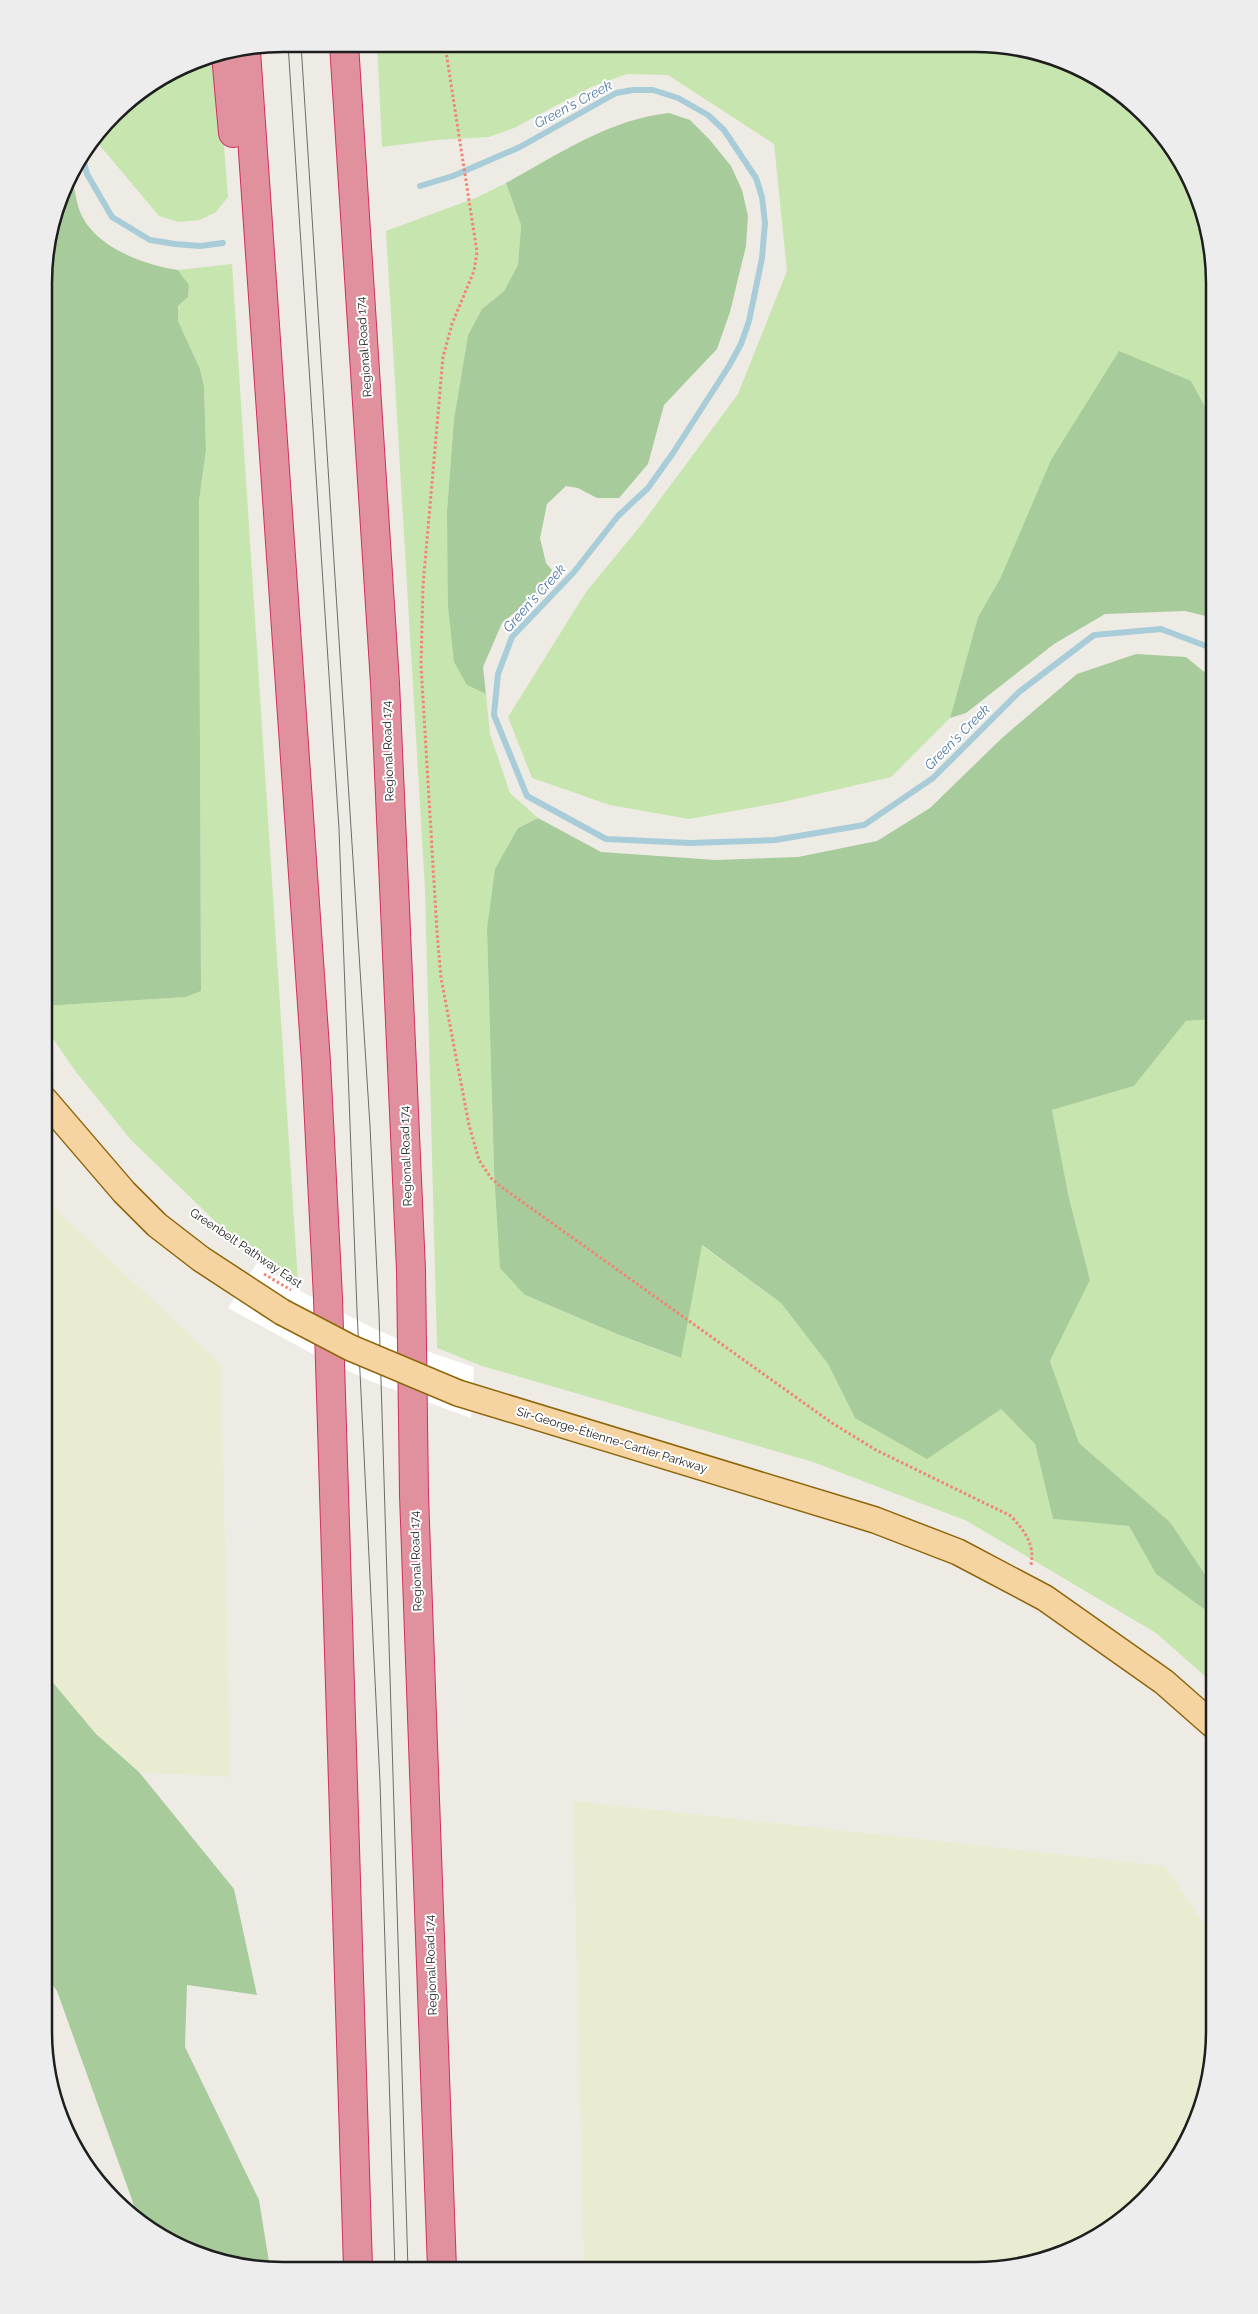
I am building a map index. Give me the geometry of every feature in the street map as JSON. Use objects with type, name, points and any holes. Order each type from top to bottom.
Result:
[{"type":"highway","name":"Regional Road 174","points":[[345,52],[385,683],[411,1270],[414,1495],[442,2262]]},
{"type":"highway","points":[[246,55],[300,830],[328,1298],[358,2262]]},
{"type":"highway","points":[[226,59],[238,185],[259,259]]},
{"type":"main road","name":"Sir-George-Étienne-Cartier Parkway","points":[[52,1093],[124,1192],[157,1225],[201,1259],[289,1302],[351,1348],[458,1393],[875,1520],[958,1552],[1045,1598],[1164,1682],[1206,1719]]},
{"type":"path","points":[[446,52],[476,242],[474,272],[452,324],[443,357],[440,378],[423,586],[421,665],[441,978],[469,1125],[479,1160],[500,1186],[832,1423],[876,1450],[1011,1516],[1024,1530],[1034,1552],[1031,1566]]},
{"type":"path","name":"Greenbelt Pathway East","points":[[256,1268],[264,1274],[289,1302]]},
{"type":"green space","points":[[377,52],[975,52],[1005,54],[1035,60],[1077,76],[1115,100],[1138,120],[1158,143],[1182,181],[1198,223],[1204,253],[1206,283],[1206,408],[1191,381],[1001,577],[978,617],[950,718],[891,777],[783,802],[689,819],[610,805],[532,778],[508,717],[586,592],[641,525],[738,394],[787,271],[774,144],[668,75],[627,74],[591,87],[514,128],[489,137],[437,140],[382,147]]},
{"type":"green space","points":[[217,62],[228,197],[216,212],[200,220],[178,222],[159,216],[99,144],[120,120],[155,91],[181,76]]},
{"type":"green space","points":[[669,113],[690,120],[709,139],[731,166],[742,190],[748,216],[746,246],[730,312],[717,349],[664,405],[648,464],[619,498],[597,498],[578,488],[566,486],[547,504],[540,538],[546,563],[552,570],[542,590],[502,623],[483,667],[486,694],[467,685],[454,662],[448,606],[447,511],[454,419],[468,335],[482,309],[504,291],[518,265],[521,225],[506,183],[564,150],[605,130],[647,117]]},
{"type":"green space","points":[[506,183],[521,225],[518,265],[504,291],[482,309],[468,335],[454,419],[447,511],[467,685],[486,694],[490,734],[510,793],[538,818],[518,828],[487,929],[494,1171],[525,1295],[680,1358],[701,1245],[781,1303],[828,1364],[855,1418],[1001,1409],[1035,1444],[1053,1519],[1129,1526],[1156,1574],[1203,1608],[1206,1603],[1206,1677],[1156,1633],[967,1521],[813,1462],[482,1366],[437,1348],[425,889],[386,231],[478,197]]},
{"type":"green space","points":[[74,186],[83,218],[100,238],[124,254],[138,260],[178,270],[189,285],[188,297],[178,306],[178,321],[200,369],[204,386],[206,450],[199,501],[201,991],[186,997],[52,1006],[52,283],[54,253],[60,223]]},
{"type":"green space","points":[[232,264],[298,1282],[256,1254],[217,1223],[131,1140],[76,1072],[52,1037],[52,1006],[186,997],[201,991],[199,501],[206,450],[204,386],[200,369],[178,321],[178,306],[188,297],[189,285],[178,270]]},
{"type":"green space","points":[[1119,351],[1191,381],[1206,408],[1206,616],[1185,611],[1105,614],[1054,644],[966,713],[950,718],[978,617],[1001,577],[1051,460]]},
{"type":"green space","points":[[1136,654],[1186,657],[1206,673],[1206,1020],[1186,1021],[1134,1086],[1052,1110],[1069,1198],[1090,1280],[1050,1361],[1079,1443],[1170,1522],[1206,1576],[1206,1605],[1204,1609],[1156,1574],[1129,1526],[1053,1519],[1035,1444],[1001,1409],[927,1459],[855,1418],[828,1364],[781,1303],[702,1245],[681,1358],[617,1334],[525,1295],[500,1268],[494,1171],[487,929],[495,869],[518,828],[538,818],[601,852],[716,860],[798,857],[877,841],[930,808],[1002,738],[1077,674]]},
{"type":"green space","points":[[1206,1020],[1206,1576],[1170,1522],[1079,1443],[1050,1361],[1090,1280],[1069,1198],[1052,1110],[1134,1086],[1186,1021]]},
{"type":"green space","points":[[52,1206],[221,1364],[230,1777],[139,1772],[96,1734],[52,1682]]},
{"type":"green space","points":[[52,1682],[96,1734],[139,1772],[234,1889],[257,1995],[187,1985],[185,2047],[259,2200],[269,2261],[223,2254],[195,2244],[168,2231],[135,2207],[57,1991],[52,1984]]},
{"type":"green space","points":[[573,1801],[1165,1866],[1206,1927],[1206,2031],[1204,2061],[1198,2091],[1188,2119],[1167,2159],[1138,2194],[1103,2223],[1077,2238],[1035,2254],[1005,2260],[975,2262],[584,2262]]},
{"type":"pier","points":[[257,1263],[302,1292],[379,1331],[435,1354],[474,1367],[471,1418],[370,1381],[309,1352],[228,1308]]},
{"type":"waterway","name":"Green's Creek","points":[[420,186],[453,176],[520,147],[616,93],[633,90],[653,90],[678,98],[708,115],[724,130],[756,178],[762,197],[765,223],[762,258],[749,321],[741,344],[729,366],[648,488],[618,516],[574,572],[512,637],[498,674],[494,715],[527,796],[606,839],[690,843],[775,840],[864,825],[933,778],[1019,692],[1094,635],[1161,629],[1206,646]]},
{"type":"waterway","name":"Green's Creek","points":[[85,165],[87,174],[112,217],[150,240],[200,246],[223,243]]},
{"type":"tram line","points":[[289,52],[339,829],[357,1311],[380,1782],[395,2262]]},
{"type":"tram line","points":[[302,52],[370,1126],[379,1314],[408,2262]]}]
